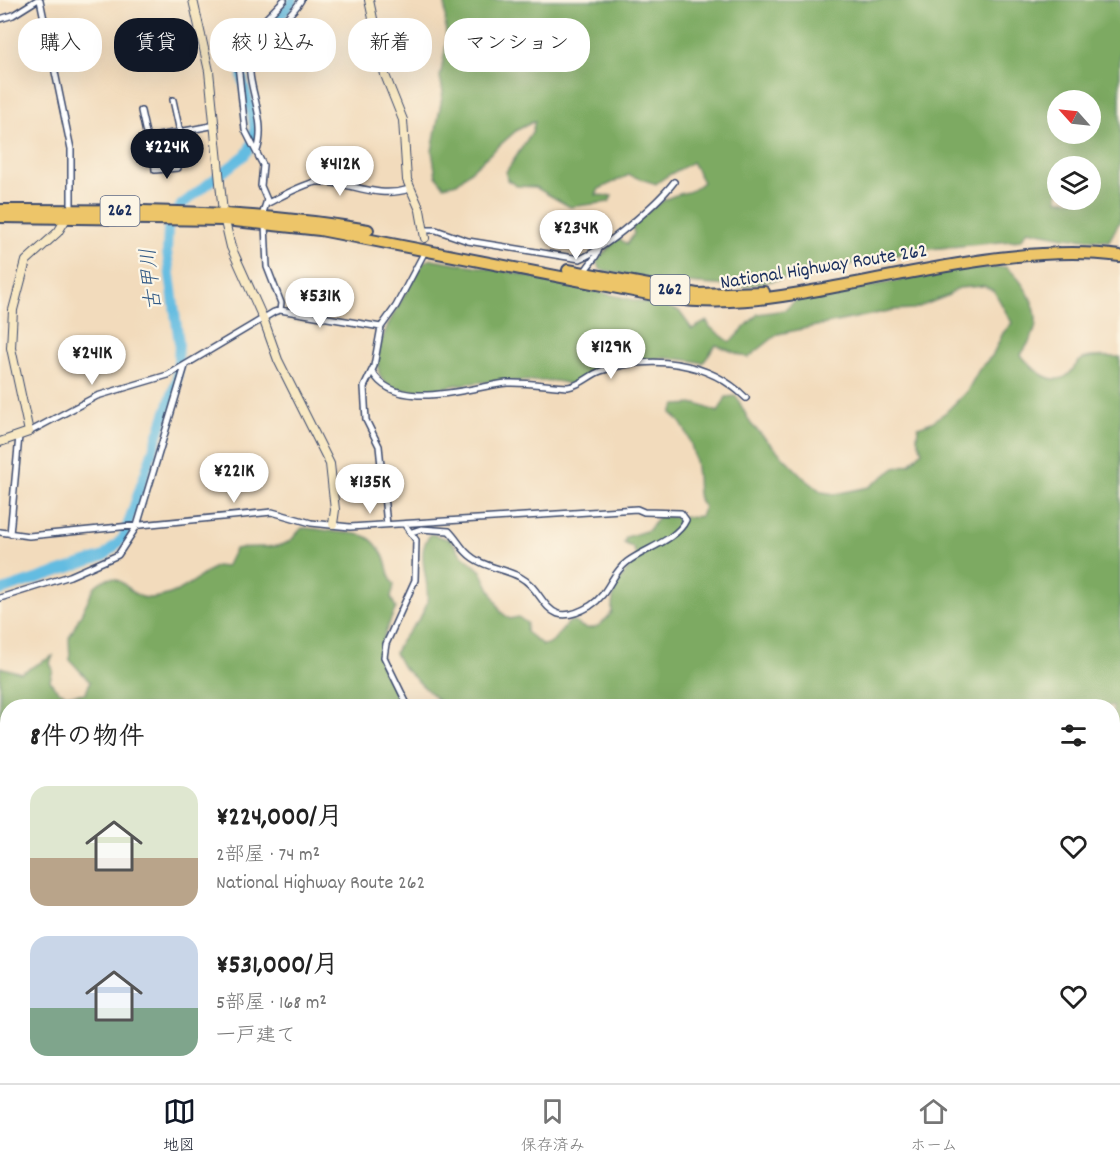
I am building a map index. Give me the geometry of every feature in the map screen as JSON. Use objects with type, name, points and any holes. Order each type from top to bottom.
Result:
[{"type":"highway","name":"National Highway Route 262","points":[[0,210],[69,214],[224,217],[369,230],[583,276],[669,298],[709,304],[731,303],[1023,256],[1068,253],[1120,256]]},
{"type":"highway","name":"National Highway Route 262","points":[[0,217],[69,214]]},
{"type":"highway","name":"National Highway Route 262","points":[[583,276],[675,291],[736,294],[773,291],[1015,250],[1070,246],[1120,249]]},
{"type":"street","points":[[3,18],[39,0],[71,149],[69,214],[58,232],[26,261],[14,310],[11,348],[29,432]]},
{"type":"street","points":[[193,0],[204,44],[216,124],[224,217],[234,258],[263,318],[278,360],[330,464],[335,510],[333,524]]},
{"type":"street","points":[[280,310],[281,303],[267,267],[263,220],[266,204],[261,186],[263,165],[245,130],[237,55],[240,46],[284,0]]},
{"type":"street","points":[[257,150],[260,129],[249,59],[255,48],[288,19],[301,0]]},
{"type":"street","points":[[369,0],[381,62],[406,133],[407,180],[420,210],[425,234],[574,260],[589,255],[599,248],[664,195],[674,182]]},
{"type":"street","points":[[152,137],[155,170],[178,168],[178,133],[173,100]]},
{"type":"street","points":[[141,111],[147,138],[216,124]]},
{"type":"street","points":[[266,204],[316,182],[384,192],[410,189]]},
{"type":"street","points":[[583,276],[586,267],[597,255],[599,248]]},
{"type":"street","points":[[387,525],[380,446],[369,428],[364,387],[372,371],[381,327],[396,306],[423,255]]},
{"type":"street","points":[[0,442],[29,432],[97,396],[168,375],[280,310],[381,327]]},
{"type":"street","points":[[372,371],[381,384],[394,393],[418,395],[507,383],[577,386],[594,374],[626,364],[669,363],[706,370],[746,398]]},
{"type":"street","points":[[0,598],[113,559],[136,526],[184,367]]},
{"type":"street","points":[[10,534],[19,436]]},
{"type":"street","points":[[0,532],[29,536],[272,512],[311,523],[350,527],[637,509],[644,512],[681,513],[686,520],[673,534],[623,565],[601,598],[569,614],[557,614],[549,609],[522,578],[473,557],[449,531],[421,529],[412,532]]},
{"type":"street","points":[[405,525],[416,540],[415,580],[386,644],[384,657],[405,699]]},
{"type":"green space","points":[[445,0],[1120,0],[1120,221],[1109,241],[1064,237],[1028,230],[1021,240],[920,250],[742,287],[659,281],[601,270],[596,261],[618,238],[627,244],[634,234],[632,225],[662,202],[691,191],[703,182],[692,162],[656,184],[629,175],[599,189],[596,195],[612,196],[609,202],[570,207],[535,187],[517,186],[507,180],[506,172],[532,132],[535,121],[517,130],[457,183],[444,186],[436,176],[432,151],[443,92],[440,77],[444,56],[444,72],[590,72],[590,18],[445,18]]},
{"type":"green space","points":[[432,259],[511,272],[673,309],[679,311],[692,329],[707,321],[710,327],[730,342],[758,314],[785,310],[795,301],[957,269],[1006,267],[1024,286],[1033,303],[1035,329],[1021,355],[1037,371],[1049,378],[1063,378],[1083,359],[1120,357],[1120,699],[437,699],[402,666],[395,653],[425,609],[428,593],[423,549],[431,534],[451,540],[460,553],[481,571],[501,612],[510,619],[518,617],[527,623],[526,632],[543,645],[551,643],[570,621],[588,628],[596,627],[612,612],[616,589],[637,557],[633,548],[624,543],[626,537],[649,530],[658,517],[700,516],[704,507],[699,497],[690,442],[682,426],[671,413],[676,405],[697,404],[718,412],[726,397],[736,396],[751,424],[804,478],[822,492],[835,494],[869,487],[895,468],[910,464],[922,451],[917,438],[918,427],[932,422],[946,412],[967,391],[980,368],[992,356],[1003,333],[1012,323],[994,291],[984,286],[959,288],[947,296],[914,309],[894,310],[778,334],[748,358],[716,345],[703,363],[663,358],[624,362],[599,369],[583,380],[570,384],[554,381],[503,381],[413,391],[392,387],[382,380],[378,359],[380,345],[392,316],[424,262]]},
{"type":"green space","points":[[302,528],[314,529],[363,535],[378,547],[394,585],[391,597],[396,608],[382,642],[382,667],[399,699],[0,699],[0,667],[21,673],[53,656],[50,663],[53,670],[50,680],[56,689],[65,694],[86,693],[90,682],[70,660],[69,638],[95,586],[104,580],[111,578],[117,580],[140,597],[158,597],[176,592],[216,566],[226,567],[235,549],[270,547],[292,539]]},
{"type":"waterway","name":"古甲川","points":[[0,591],[104,556],[123,538],[177,379],[179,343],[167,252],[168,228],[181,205],[245,155],[252,143],[253,118],[243,80],[244,56],[253,40],[282,14],[293,0]]}]
